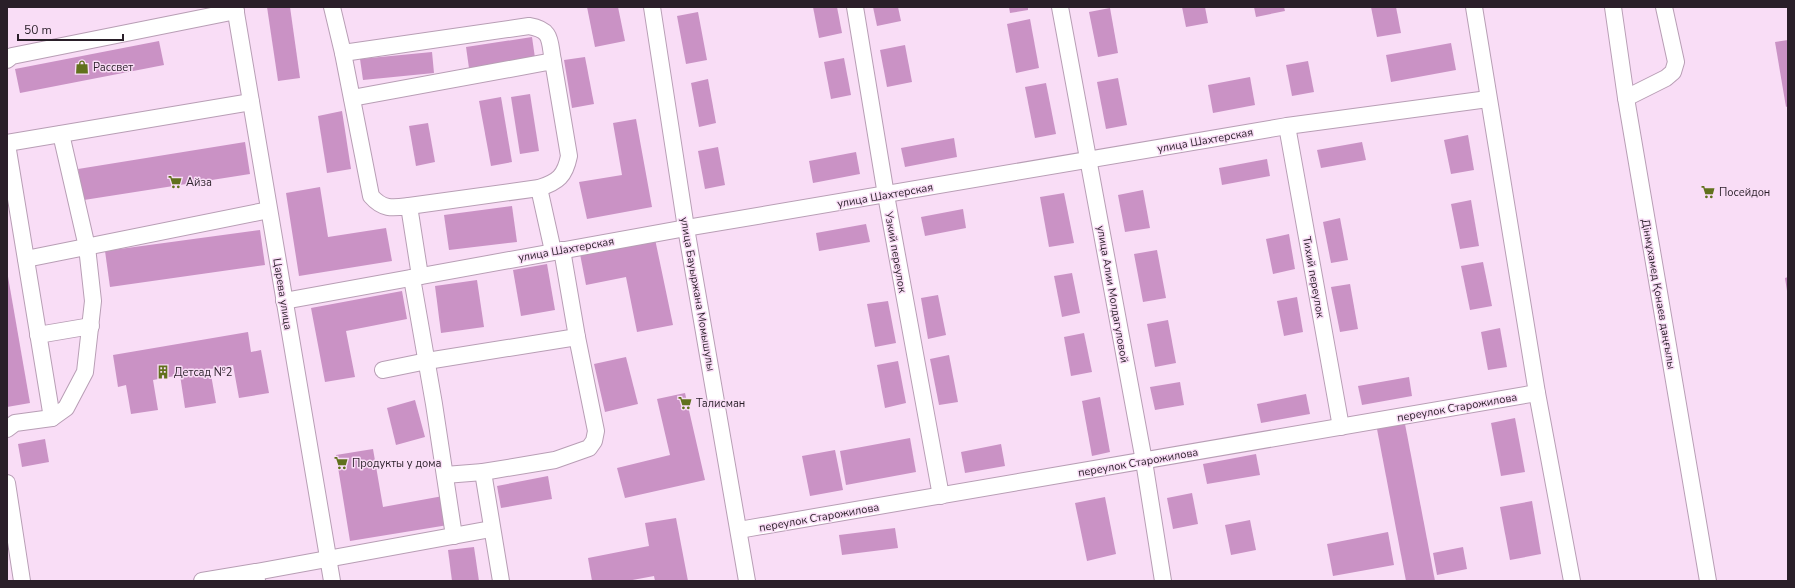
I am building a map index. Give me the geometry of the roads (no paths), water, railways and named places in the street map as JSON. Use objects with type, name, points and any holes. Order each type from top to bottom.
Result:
[{"type":"street","points":[[332,7],[343,53],[371,196],[378,204],[391,208],[539,188],[558,180],[563,175],[569,156],[548,35],[541,28],[529,26],[343,53]]},
{"type":"street","name":"улица Бауыржана Момышулы","points":[[652,7],[686,228],[748,581]]},
{"type":"street","name":"Узкий переулок","points":[[855,7],[886,195],[941,496]]},
{"type":"street","name":"улица Алии Молдагуловой","points":[[1060,7],[1144,461],[1163,581]]},
{"type":"street","points":[[1474,7],[1537,393],[1570,581]]},
{"type":"street","name":"Дінмұхамед Қонаев даңғылы","points":[[1612,7],[1626,98],[1708,581]]},
{"type":"street","points":[[1626,98],[1666,78],[1673,72],[1676,62],[1664,7]]},
{"type":"street","points":[[7,60],[12,56],[235,9]]},
{"type":"street","name":"Царева улица","points":[[235,9],[332,581]]},
{"type":"street","points":[[352,98],[553,62]]},
{"type":"street","name":"улица Шахтерская","points":[[284,301],[686,228],[1287,126],[1488,99]]},
{"type":"street","points":[[52,418],[7,143],[251,102]]},
{"type":"street","name":"Тихий переулок","points":[[1287,126],[1341,427]]},
{"type":"street","points":[[7,429],[15,423],[52,418],[66,408],[85,372],[93,301],[87,247],[61,134]]},
{"type":"street","points":[[445,475],[483,472],[555,460],[589,448],[594,441],[596,431],[577,337],[558,251],[539,188]]},
{"type":"street","points":[[409,206],[416,277],[427,360],[454,536]]},
{"type":"street","points":[[26,259],[269,210]]},
{"type":"street","points":[[38,335],[91,326]]},
{"type":"street","points":[[383,370],[427,360],[577,337]]},
{"type":"street","name":"переулок Старожилова","points":[[739,530],[1537,393]]},
{"type":"street","points":[[483,472],[491,529],[501,581]]},
{"type":"street","points":[[7,483],[22,581]]},
{"type":"street","points":[[202,581],[257,576],[328,558],[491,529]]},
{"type":"place","name":"Рассвет","points":[[82,67]]},
{"type":"place","name":"Айза","points":[[175,182]]},
{"type":"place","name":"Посейдон","points":[[1708,192]]},
{"type":"place","name":"Детсад №2","points":[[163,372]]},
{"type":"place","name":"Талисман","points":[[685,403]]},
{"type":"place","name":"Продукты у дома","points":[[341,463]]}]
